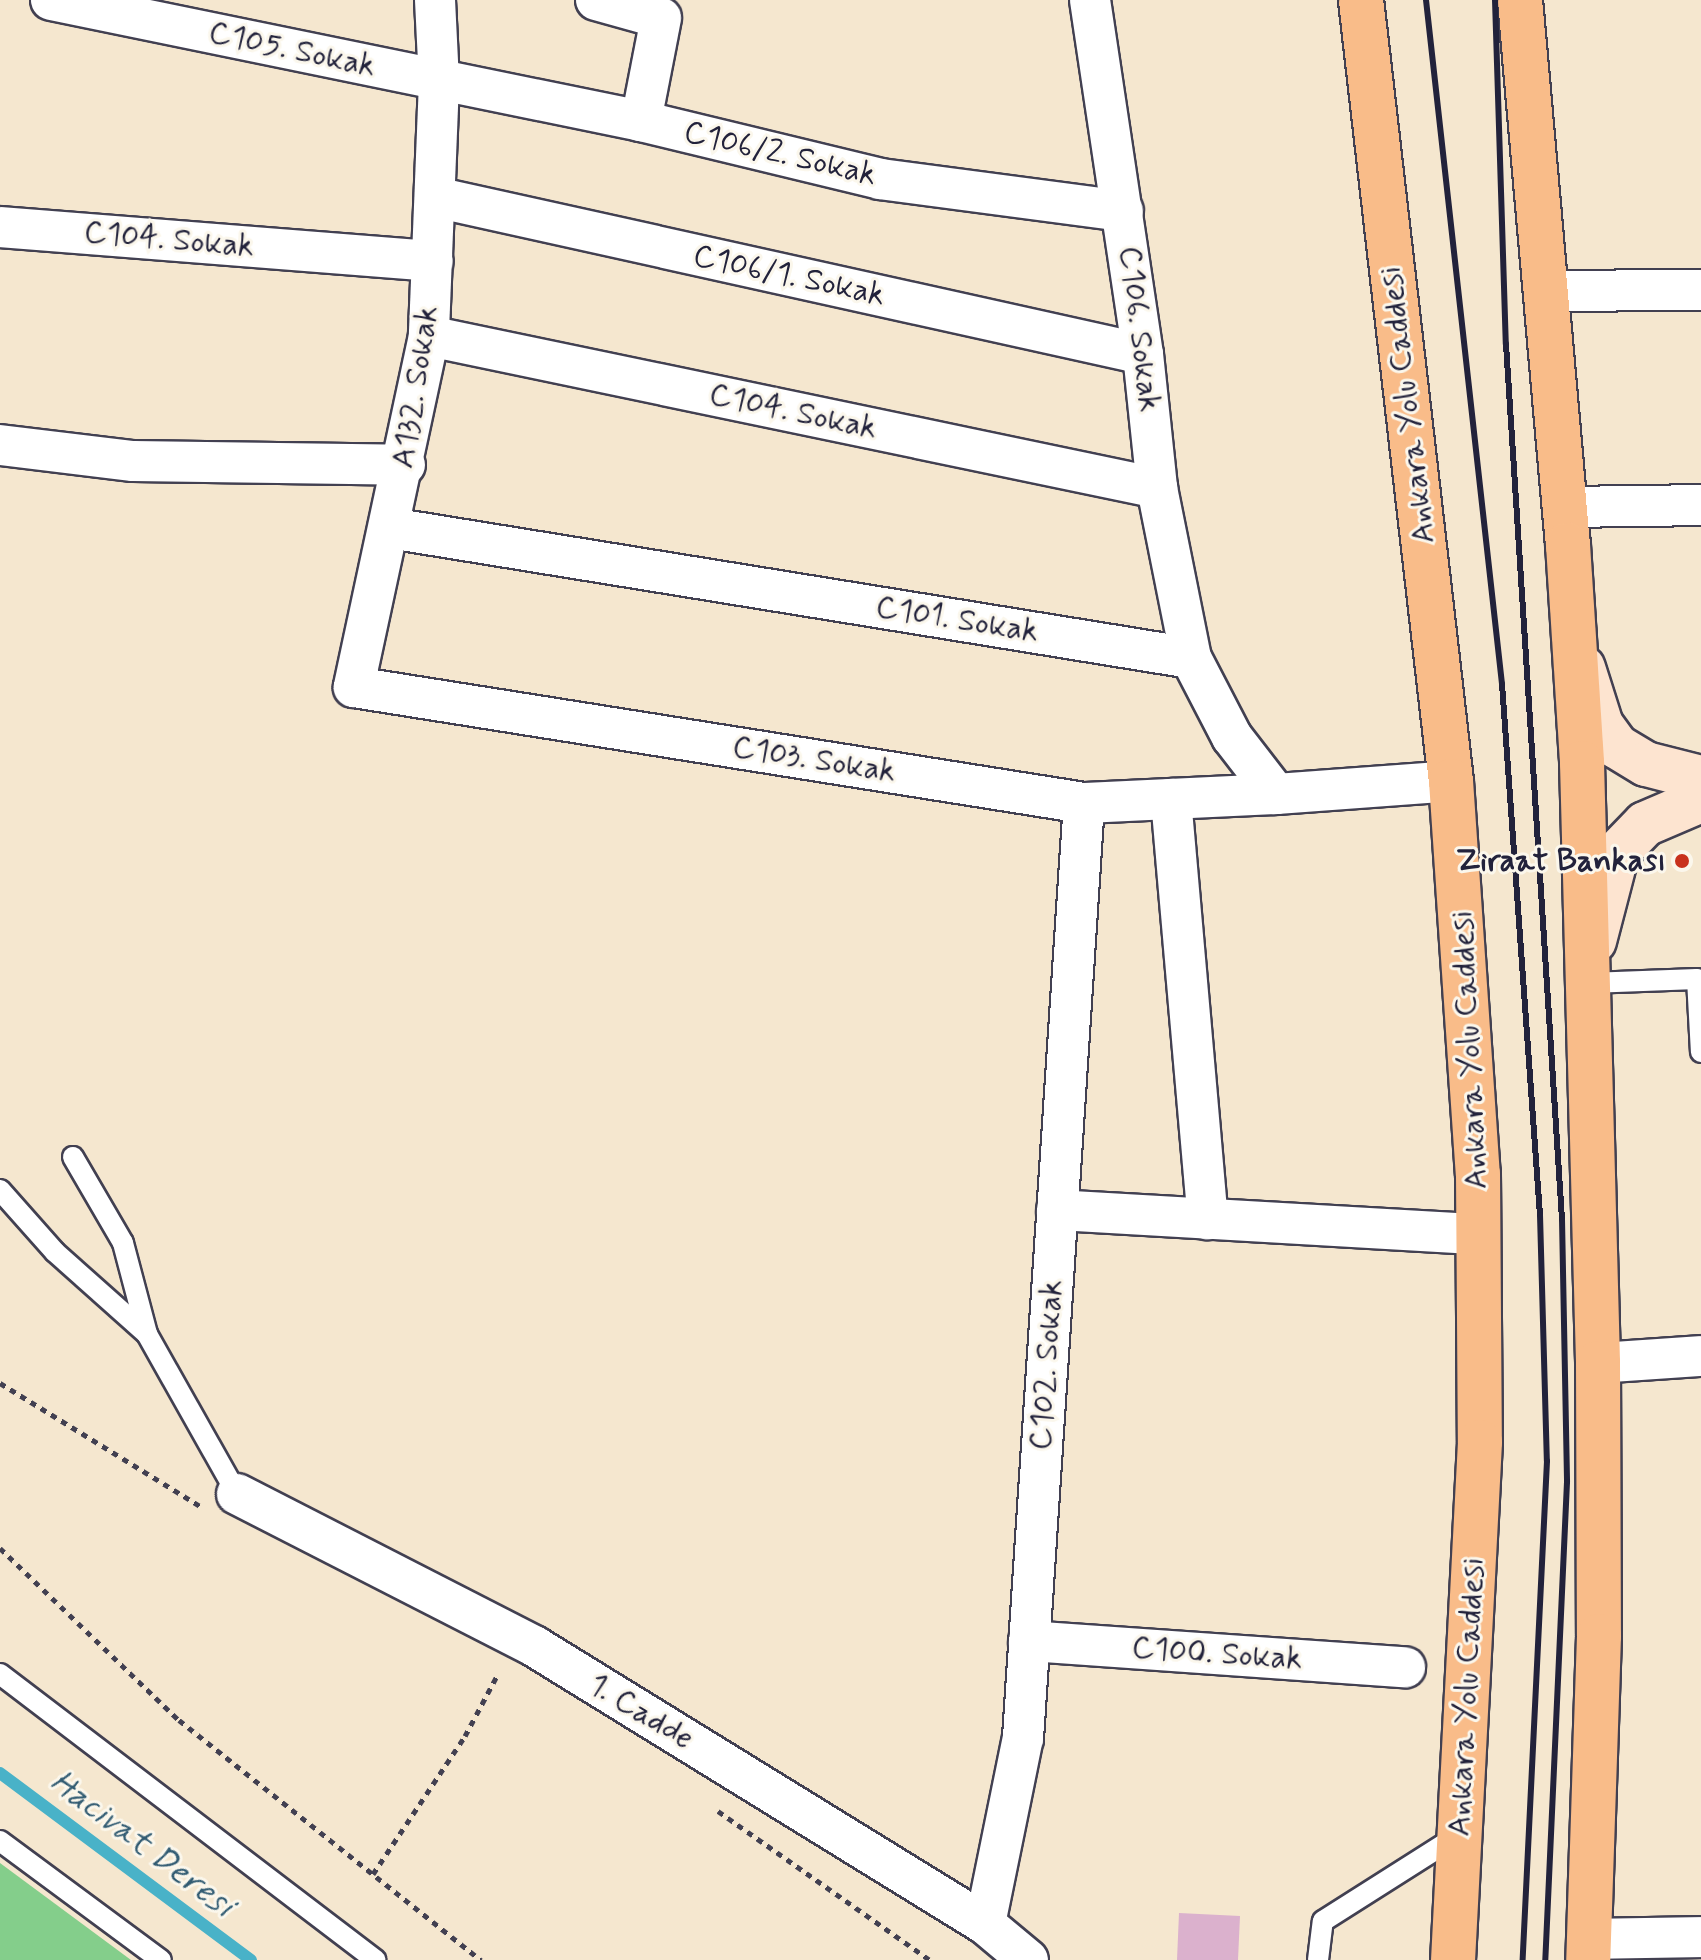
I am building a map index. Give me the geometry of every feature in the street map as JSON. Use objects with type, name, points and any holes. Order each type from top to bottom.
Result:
[{"type":"highway","name":"Ankara Yolu Caddesi","points":[[1361,0],[1451,781],[1465,937],[1479,1234],[1480,1442],[1453,1960]]},
{"type":"highway","points":[[1520,0],[1565,507],[1589,977],[1598,1363],[1599,1636],[1589,1950]]},
{"type":"main road","points":[[1573,629],[1591,700],[1616,746],[1646,764],[1701,778]]},
{"type":"main road","points":[[1589,977],[1603,896],[1617,853],[1645,824],[1701,800]]},
{"type":"street","name":"C105. Sokak","points":[[51,0],[212,16],[439,82]]},
{"type":"street","name":"A132. Sokak","points":[[354,687],[405,465],[429,336],[439,82],[435,0]]},
{"type":"street","points":[[596,0],[661,18],[641,121]]},
{"type":"street","name":"C106. Sokak","points":[[1090,0],[1143,354],[1157,488],[1191,658]]},
{"type":"street","name":"C106/2. Sokak","points":[[439,82],[641,121],[880,179],[1123,211]]},
{"type":"street","name":"C106/1. Sokak","points":[[435,197],[1143,354]]},
{"type":"street","name":"C104. Sokak","points":[[0,227],[433,261]]},
{"type":"street","points":[[1546,291],[1701,290]]},
{"type":"street","name":"C104. Sokak","points":[[429,336],[1157,488]]},
{"type":"street","points":[[0,445],[133,461],[405,465]]},
{"type":"street","points":[[1565,507],[1701,505]]},
{"type":"street","name":"C101. Sokak","points":[[390,528],[1191,658]]},
{"type":"street","points":[[1191,658],[1232,737],[1276,794],[1451,781]]},
{"type":"street","name":"C103. Sokak","points":[[354,687],[1084,803],[1276,794]]},
{"type":"street","points":[[1171,799],[1208,1219]]},
{"type":"street","name":"C102. Sokak","points":[[985,1924],[1023,1738],[1084,803]]},
{"type":"street","points":[[1057,1210],[1479,1234]]},
{"type":"street","points":[[1598,1363],[1701,1356]]},
{"type":"street","name":"1. Cadde","points":[[220,1501],[534,1646],[985,1924],[1028,1960]]},
{"type":"street","name":"C100. Sokak","points":[[1029,1641],[1405,1667]]},
{"type":"street","points":[[1589,1950],[1701,1937]]},
{"type":"lane","points":[[1589,977],[1697,979],[1701,1052]]},
{"type":"lane","points":[[73,1157],[123,1243],[147,1334],[220,1501]]},
{"type":"lane","points":[[0,1190],[55,1252],[147,1334]]},
{"type":"lane","points":[[0,1674],[375,1960]]},
{"type":"lane","points":[[1318,1960],[1323,1921],[1460,1834]]},
{"type":"lane","points":[[0,1841],[161,1960]]},
{"type":"path","points":[[0,1383],[220,1501]]},
{"type":"path","points":[[0,1548],[179,1720],[481,1960]]},
{"type":"path","points":[[485,1667],[511,1682]]},
{"type":"path","points":[[373,1874],[465,1736],[498,1674]]},
{"type":"path","points":[[715,1809],[930,1960]]},
{"type":"green space","points":[[0,1863],[131,1960],[0,1960]]},
{"type":"building","points":[[1179,1913],[1240,1916],[1238,1960],[1177,1960]]},
{"type":"waterway","name":"Hacivat Deresi","points":[[0,1773],[251,1960]]},
{"type":"railway","points":[[1426,0],[1502,684],[1540,1215],[1547,1461],[1523,1960]]},
{"type":"railway","points":[[1495,0],[1506,344],[1562,1219],[1567,1482],[1545,1960]]},
{"type":"place","name":"Ziraat Bankası","points":[[1682,861]]}]
